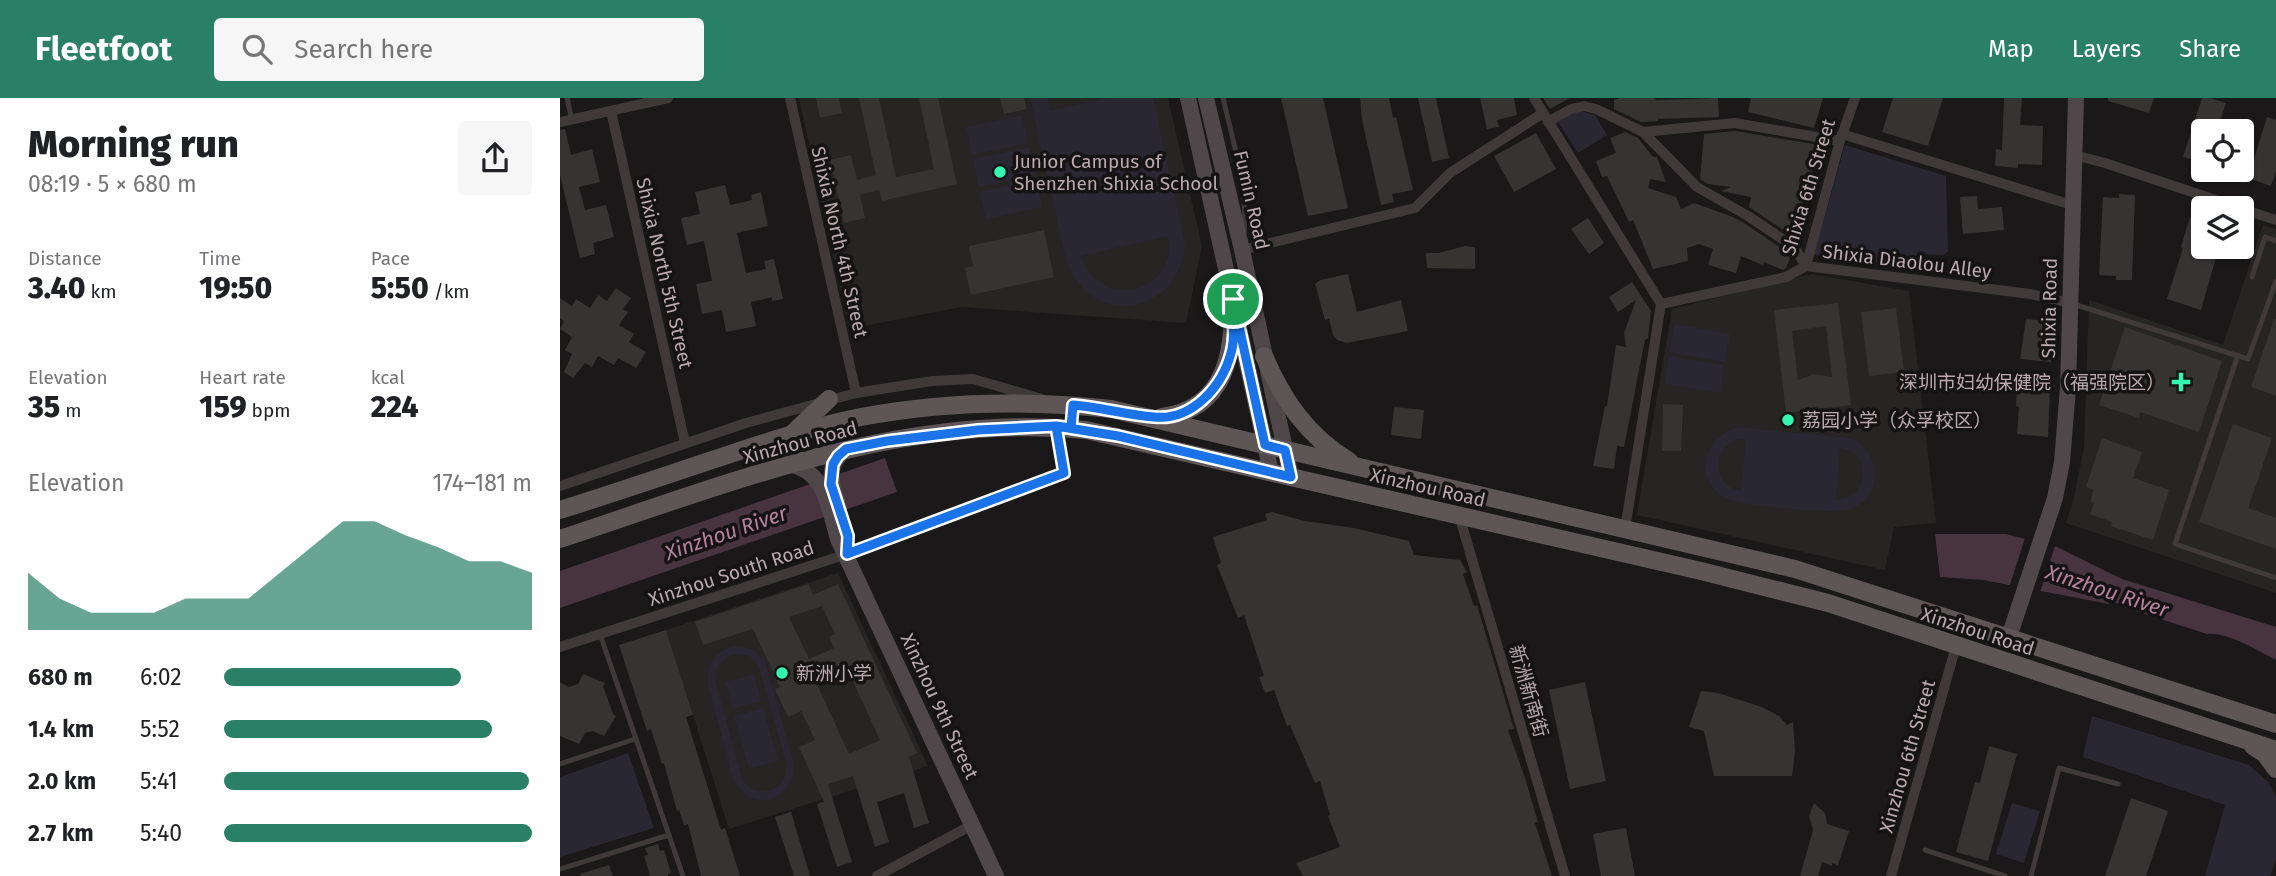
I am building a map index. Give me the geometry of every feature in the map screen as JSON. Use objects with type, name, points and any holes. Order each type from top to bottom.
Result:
[{"type":"main road","points":[[1155,418],[1186,411],[1201,402],[1221,378],[1231,352],[1233,299]]},
{"type":"main road","points":[[1264,356],[1277,385],[1306,428],[1322,443],[1362,468]]},
{"type":"main road","points":[[790,435],[828,399]]},
{"type":"main road","name":"Xinzhou Road","points":[[560,510],[790,435],[860,418],[916,408],[971,404],[1054,404],[1111,409],[1813,574],[2276,724]]},
{"type":"main road","points":[[1064,427],[1073,405]]},
{"type":"main road","name":"Xinzhou Road","points":[[560,539],[788,464],[846,449],[930,434],[1064,427],[1118,436],[1765,586],[1828,603],[2276,750]]},
{"type":"main road","points":[[2239,711],[2276,715]]},
{"type":"main road","points":[[2248,741],[2265,754],[2276,769]]},
{"type":"street","points":[[560,122],[668,98]]},
{"type":"street","name":"Shixia North 4th Street","points":[[790,98],[856,393]]},
{"type":"street","name":"Fumin Road","points":[[1188,98],[1271,472]]},
{"type":"street","name":"Fumin Road","points":[[1206,98],[1291,477]]},
{"type":"street","points":[[1534,98],[1661,304],[1625,529]]},
{"type":"street","name":"Shixia 6th Street","points":[[1661,304],[1786,277],[1805,266],[1855,98]]},
{"type":"street","name":"Shixia Road","points":[[2009,637],[2055,498],[2062,462],[2067,412],[2076,98]]},
{"type":"street","name":"Shixia Diaolou Alley","points":[[1242,250],[1415,208],[1450,173],[1546,118],[1584,106],[1643,132],[1697,187],[1748,216],[1794,247],[1805,266],[2030,294],[2069,303]]},
{"type":"street","name":"Shixia North 5th Street","points":[[611,111],[685,443]]},
{"type":"street","points":[[1643,132],[1735,123],[1841,138],[2072,205]]},
{"type":"street","points":[[2074,155],[2203,196]]},
{"type":"street","points":[[2254,213],[2276,220]]},
{"type":"street","points":[[560,486],[685,443],[856,393],[932,381],[973,379],[1054,404]]},
{"type":"street","name":"Xinzhou South Road","points":[[560,647],[847,554],[1064,473],[1064,427]]},
{"type":"street","points":[[788,464],[809,471],[826,485],[833,464],[846,449]]},
{"type":"street","name":"Xinzhou 9th Street","points":[[826,485],[847,554],[996,876]]},
{"type":"street","name":"新洲新南街","points":[[1459,515],[1565,876]]},
{"type":"street","name":"Xinzhou 6th Street","points":[[1891,876],[1956,646]]},
{"type":"street","points":[[877,876],[972,825]]},
{"type":"lane","points":[[567,98],[572,120]]},
{"type":"lane","points":[[1223,98],[1246,210],[1242,250]]},
{"type":"lane","points":[[2252,277],[2264,237],[2276,241]]},
{"type":"lane","points":[[2069,303],[2248,359],[2276,281]]},
{"type":"lane","points":[[2238,355],[2175,544],[2276,578]]},
{"type":"lane","points":[[600,634],[682,876]]},
{"type":"lane","points":[[560,764],[635,738]]},
{"type":"lane","points":[[2031,876],[2059,768],[2118,783]]},
{"type":"lane","points":[[560,869],[668,835]]},
{"type":"lane","points":[[1925,850],[2005,876]]},
{"type":"shaded area","name":"Junior Campus of Shenzhen Shixia School","points":[[799,98],[1168,98],[1202,246],[1186,323],[961,307],[849,329]]},
{"type":"shaded area","points":[[1030,98],[1048,98],[1049,111],[1107,98],[1153,98],[1185,245],[1179,269],[1167,287],[1150,300],[1132,305],[1112,304],[1093,296],[1077,281],[1066,259]],"holes":[[[1168,236],[1168,256],[1162,271],[1150,282],[1136,289],[1120,290],[1104,285],[1091,274],[1081,256]]]},
{"type":"shaded area","points":[[1582,111],[1595,115],[1607,135],[1578,153],[1558,122],[1572,113]]},
{"type":"shaded area","points":[[1022,115],[1028,143],[972,155],[966,127]]},
{"type":"shaded area","points":[[1845,145],[1946,176],[1948,251],[1943,255],[1918,254],[1918,268],[1814,255]]},
{"type":"shaded area","points":[[1029,147],[1035,175],[979,187],[973,159]]},
{"type":"shaded area","points":[[1036,179],[1042,207],[986,219],[980,192]]},
{"type":"shaded area","name":"深圳市妇幼保健院（福强院区）","points":[[2263,225],[2276,229],[2276,593],[2066,523],[2084,447],[2089,300],[2223,345],[2252,259],[2254,259]]},
{"type":"shaded area","name":"荔园小学（众孚校区）","points":[[1812,274],[1909,291],[1936,523],[1894,527],[1885,570],[1637,515],[1672,309]]},
{"type":"shaded area","points":[[1674,324],[1730,334],[1725,362],[1670,352]]},
{"type":"shaded area","points":[[1669,356],[1724,365],[1720,393],[1665,384]]},
{"type":"shaded area","points":[[1737,427],[1851,438],[1872,458],[1875,482],[1861,504],[1842,511],[1787,509],[1747,504],[1724,497],[1714,489],[1706,469],[1710,448],[1726,432]],"holes":[[[1739,439],[1746,439],[1741,491],[1724,481],[1718,466],[1723,450]],[[1840,448],[1851,451],[1858,458],[1863,475],[1855,492],[1847,498],[1836,500]]]},
{"type":"shaded area","name":"新洲小学","points":[[838,573],[928,766],[729,829],[666,630]]},
{"type":"shaded area","points":[[734,646],[752,649],[765,661],[793,761],[793,773],[783,792],[765,800],[745,794],[737,785],[708,685],[710,665],[717,655]],"holes":[[[735,654],[749,656],[758,665],[786,762],[783,779],[772,790],[757,791],[743,781],[716,683],[717,668],[722,661]]]},
{"type":"shaded area","points":[[754,674],[761,701],[733,709],[725,682]]},
{"type":"shaded area","points":[[763,708],[778,761],[749,769],[734,716]]},
{"type":"shaded area","points":[[2092,716],[2249,765],[2268,782],[2276,796],[2276,859],[2270,876],[2205,876],[2225,805],[2083,757]]},
{"type":"shaded area","points":[[628,753],[654,828],[560,857],[560,777]]},
{"type":"shaded area","points":[[2012,803],[2040,811],[2024,863],[1996,854]]},
{"type":"water","name":"Xinzhou River","points":[[885,458],[897,492],[560,608],[560,571]]},
{"type":"water","name":"Xinzhou River","points":[[1935,534],[2006,534],[2057,547],[2122,579],[2276,627],[2276,660],[2233,639],[2207,634],[2126,608],[2107,598],[2109,604],[1983,580],[1940,577]]},
{"type":"pier","points":[[2026,535],[2056,543],[2039,595],[2009,588]]},
{"type":"building","points":[[816,98],[839,98],[842,113],[820,118]]},
{"type":"building","points":[[859,98],[879,98],[896,177],[934,169],[919,98],[938,98],[957,184],[882,201],[879,190],[860,195],[865,218],[844,223],[830,160],[851,155],[857,180],[876,175]]},
{"type":"building","points":[[1000,98],[1024,98],[1027,109],[1004,114]]},
{"type":"building","points":[[1281,98],[1323,98],[1348,208],[1308,216]]},
{"type":"building","points":[[1360,98],[1389,98],[1393,118],[1396,117],[1413,190],[1392,194],[1394,202],[1381,205],[1362,120]]},
{"type":"building","points":[[1418,98],[1436,98],[1449,158],[1432,162]]},
{"type":"building","points":[[1480,98],[1514,98],[1517,115],[1497,120],[1499,127],[1487,129]]},
{"type":"building","points":[[1543,98],[1570,98],[1550,109]]},
{"type":"building","points":[[1718,98],[1719,117],[1641,122],[1614,109],[1614,100]]},
{"type":"building","points":[[1751,98],[1823,98],[1814,128],[1748,112]]},
{"type":"building","points":[[1893,98],[1943,98],[1928,146],[1882,132]]},
{"type":"building","points":[[2004,98],[2022,98],[2020,125],[2043,126],[2042,165],[2018,164],[2018,168],[1995,166],[1996,149],[2002,150]]},
{"type":"building","points":[[2108,98],[2154,98],[2149,113],[2108,101]]},
{"type":"building","points":[[2202,98],[2226,103],[2221,119],[2195,119]]},
{"type":"building","points":[[2267,117],[2276,120],[2276,171],[2271,186],[2254,180],[2254,159]]},
{"type":"building","points":[[565,129],[571,155],[592,149],[600,182],[579,187],[585,210],[606,205],[614,237],[593,243],[595,254],[580,258],[560,175],[560,130]]},
{"type":"building","points":[[1735,131],[1819,145],[1807,193],[1791,235],[1749,207],[1751,197],[1721,191],[1731,187],[1708,184],[1700,179],[1704,134]]},
{"type":"building","points":[[1625,132],[1638,138],[1653,157],[1657,157],[1666,182],[1650,179],[1648,188],[1676,197],[1681,209],[1694,203],[1744,223],[1791,256],[1786,268],[1783,270],[1764,262],[1763,265],[1741,256],[1736,273],[1708,265],[1713,249],[1699,244],[1687,248],[1688,261],[1653,269],[1633,220],[1629,222],[1607,176],[1602,177],[1596,161],[1616,153],[1610,138]]},
{"type":"building","points":[[2191,132],[2191,159],[2183,157]]},
{"type":"building","points":[[1536,133],[1556,169],[1514,192],[1494,156]]},
{"type":"building","points":[[725,185],[730,205],[752,200],[751,195],[761,192],[768,226],[737,233],[746,273],[766,269],[764,261],[774,259],[783,299],[772,301],[772,297],[751,302],[756,326],[726,332],[722,310],[702,314],[696,284],[712,281],[704,241],[687,245],[681,218],[700,214],[695,192]]},
{"type":"building","points":[[2119,194],[2135,195],[2132,280],[2116,280],[2116,276],[2099,275],[2103,197],[2119,198]]},
{"type":"building","points":[[1977,196],[1978,209],[2002,207],[2004,230],[1963,234],[1960,197]]},
{"type":"building","points":[[2191,217],[2191,259],[2216,259],[2201,310],[2167,299],[2183,248],[2181,247]]},
{"type":"building","points":[[1588,218],[1604,243],[1589,254],[1571,229]]},
{"type":"building","points":[[1044,230],[1054,277],[971,295],[965,268],[973,266],[969,246]]},
{"type":"building","points":[[1465,246],[1475,247],[1475,269],[1427,268],[1426,253],[1438,253]]},
{"type":"building","points":[[1348,274],[1357,312],[1401,300],[1408,331],[1347,343],[1337,340],[1329,319],[1325,320],[1315,284],[1320,280]]},
{"type":"building","points":[[1632,282],[1651,311],[1648,338],[1645,340],[1624,447],[1617,446],[1614,469],[1593,466],[1607,406],[1616,345],[1626,347],[1624,333],[1636,300],[1618,312],[1609,297]]},
{"type":"building","points":[[616,288],[631,298],[623,309],[628,312],[619,325],[634,334],[629,342],[646,352],[636,368],[618,358],[614,365],[598,356],[592,367],[585,363],[573,378],[564,372],[572,354],[565,350],[572,337],[560,329],[564,321],[560,318],[560,298],[572,306],[576,299],[590,308],[598,295],[607,301]]},
{"type":"building","points":[[1838,303],[1851,405],[1786,413],[1774,310]],"holes":[[[1826,326],[1832,377],[1814,374],[1798,380],[1792,331]]]},
{"type":"building","points":[[1896,308],[1904,372],[1869,376],[1861,312]]},
{"type":"building","points":[[2026,319],[2055,322],[2051,362],[2020,359]]},
{"type":"building","points":[[2276,319],[2276,396],[2251,387]]},
{"type":"building","points":[[2125,327],[2222,361],[2199,432],[2140,412],[2139,418],[2099,405]]},
{"type":"building","points":[[2017,386],[2050,388],[2048,437],[2017,434]]},
{"type":"building","points":[[1663,404],[1683,405],[1681,451],[1662,451]]},
{"type":"building","points":[[1394,407],[1424,410],[1421,439],[1391,435]]},
{"type":"building","points":[[2233,424],[2272,438],[2248,508],[2276,518],[2276,549],[2199,522]]},
{"type":"building","points":[[2102,438],[2142,452],[2133,478],[2169,490],[2153,540],[2111,526],[2112,522],[2090,514],[2094,503],[2090,501],[2094,490],[2086,487]]},
{"type":"building","points":[[1272,512],[1409,541],[1414,555],[1460,560],[1467,572],[1463,574],[1474,606],[1477,605],[1514,729],[1508,730],[1525,778],[1538,822],[1535,823],[1552,876],[1303,876],[1296,863],[1340,847],[1328,816],[1330,815],[1320,781],[1315,783],[1290,725],[1287,726],[1274,690],[1265,693],[1259,677],[1264,676],[1244,615],[1238,618],[1217,565],[1221,563],[1213,537],[1267,520],[1265,514]]},
{"type":"building","points":[[809,584],[813,595],[838,584],[917,753],[909,757],[929,823],[914,828],[904,793],[877,802],[889,842],[875,847],[853,776],[828,784],[852,862],[837,867],[817,804],[824,802],[799,747],[815,740],[801,711],[788,717],[775,689],[780,687],[753,629],[703,645],[695,622]],"holes":[[[822,606],[835,634],[829,637],[834,648],[809,659],[789,617]],[[845,664],[880,740],[849,754],[814,678]]]},
{"type":"building","points":[[666,630],[693,715],[686,717],[721,830],[725,828],[740,876],[701,876],[688,824],[684,825],[679,810],[677,811],[664,763],[662,764],[651,729],[647,731],[619,645]]},
{"type":"building","points":[[583,674],[605,683],[603,686],[616,716],[604,736],[593,731],[585,733],[579,744],[560,736],[560,682],[569,687],[578,684]]},
{"type":"building","points":[[1585,682],[1606,781],[1570,789],[1549,690]]},
{"type":"building","points":[[1701,691],[1718,693],[1762,707],[1779,716],[1787,725],[1793,722],[1795,751],[1792,776],[1714,776],[1704,731],[1689,727]]},
{"type":"building","points":[[1989,746],[2017,754],[1988,861],[1956,852],[1975,782],[1980,783]]},
{"type":"building","points":[[2131,798],[2168,811],[2146,876],[2105,876]]},
{"type":"building","points":[[1814,803],[1825,813],[1827,824],[1849,831],[1838,865],[1822,862],[1818,876],[1800,876],[1813,830],[1809,816]]},
{"type":"building","points":[[791,812],[810,876],[794,876],[775,817]]},
{"type":"building","points":[[1626,828],[1635,876],[1601,876],[1593,834]]},
{"type":"building","points":[[658,844],[660,851],[664,850],[671,873],[668,876],[650,876],[644,856],[648,855],[645,848]]},
{"type":"building","points":[[609,865],[613,876],[580,874]]},
{"type":"place","name":"Junior Campus of Shenzhen Shixia School","points":[[1000,172]]},
{"type":"place","name":"深圳市妇幼保健院（福强院区）","points":[[2181,382]]},
{"type":"place","name":"荔园小学（众孚校区）","points":[[1788,420]]},
{"type":"place","name":"新洲小学","points":[[782,673]]},
{"type":"route","points":[[1233,299],[1234,329],[1231,352],[1221,378],[1201,402],[1172,416],[1155,418],[1073,405],[1071,428],[1056,426],[1064,473],[847,554],[848,536],[831,484],[833,464],[846,449],[887,441],[930,434],[1056,426],[1118,436],[1291,477],[1285,450],[1265,445],[1233,299]]}]
